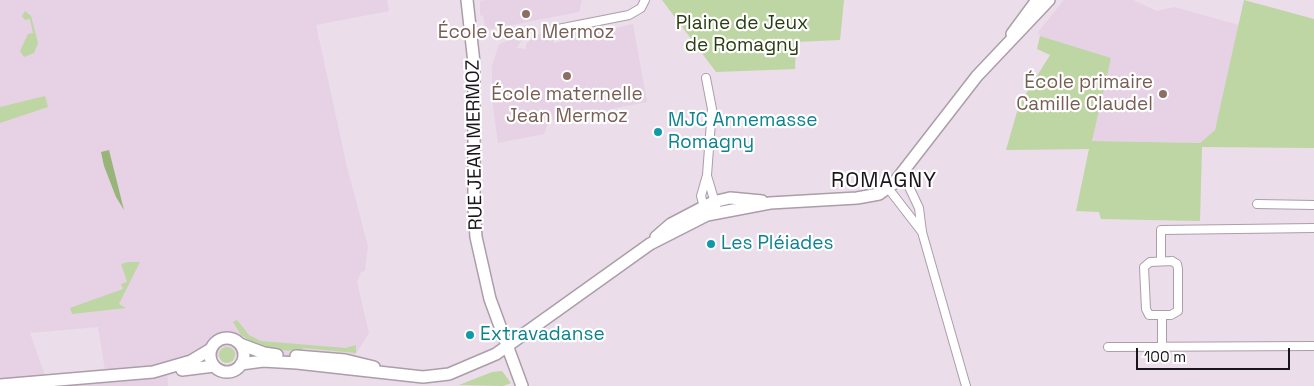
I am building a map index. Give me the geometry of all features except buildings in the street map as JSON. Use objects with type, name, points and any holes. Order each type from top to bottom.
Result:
[{"type":"street","name":"RUE JEAN MERMOZ","points":[[467,0],[474,63],[474,206],[476,237],[486,288],[522,386]]},
{"type":"street","points":[[558,29],[629,15],[641,8],[645,0]]},
{"type":"street","points":[[1006,44],[1020,21],[1037,0]]},
{"type":"street","points":[[211,349],[210,356],[214,366],[229,372],[241,364],[268,361],[392,372],[423,377],[444,375],[474,365],[508,346],[650,244],[711,209],[770,203],[869,197],[888,188],[1006,44],[1027,25],[1049,0]]},
{"type":"street","points":[[706,78],[712,109],[707,174],[701,196],[711,209]]},
{"type":"street","points":[[902,172],[919,208],[922,232],[966,386]]},
{"type":"street","points":[[707,174],[711,209]]},
{"type":"street","points":[[888,188],[922,232]]},
{"type":"street","points":[[1257,204],[1314,205]]},
{"type":"street","points":[[1161,261],[1161,230],[1314,228]]},
{"type":"street","points":[[1174,262],[1178,266],[1179,309],[1173,315],[1162,316],[1151,316],[1146,312],[1144,270],[1148,263],[1174,262]]},
{"type":"street","points":[[1162,316],[1162,347]]},
{"type":"street","points":[[153,372],[192,361],[224,339],[233,340],[270,354],[351,361],[392,372]]},
{"type":"street","points":[[240,344],[244,354],[241,364]]},
{"type":"street","points":[[1108,347],[1314,346]]},
{"type":"street","points":[[0,385],[153,372],[169,373],[214,366]]},
{"type":"shaded area","points":[[0,0],[387,0],[389,11],[316,25],[347,167],[368,246],[365,271],[361,272],[357,282],[369,333],[349,365],[227,355],[167,370],[168,386],[0,386]],"holes":[[[98,327],[106,376],[47,381],[30,333]]]},
{"type":"shaded area","name":"École Jean Mermoz","points":[[582,0],[579,12],[491,29],[485,28],[483,15],[480,16],[480,1]]},
{"type":"shaded area","name":"École primaire Camille Claudel","points":[[1064,0],[1133,0],[1157,11],[1174,7],[1239,25],[1215,130],[1200,143],[1092,141],[1110,58],[1040,36],[1038,32]]},
{"type":"shaded area","name":"École maternelle Jean Mermoz","points":[[633,24],[647,102],[549,121],[544,134],[498,143],[492,99],[492,66],[499,44],[524,35],[517,48],[526,49],[526,44],[536,35],[548,32],[553,36],[554,43]]},
{"type":"green space","name":"Plaine de Jeux de Romagny","points":[[662,0],[844,0],[840,40],[796,42],[795,69],[716,72]]},
{"type":"green space","points":[[1244,0],[1314,19],[1314,148],[1202,147],[1200,221],[1101,219],[1099,212],[1076,211],[1089,149],[1006,150],[1019,105],[1050,55],[1037,49],[1040,36],[1111,58],[1092,141],[1200,143],[1215,130]]},
{"type":"green space","points":[[25,11],[31,16],[38,43],[34,53],[24,57],[20,51],[28,34],[33,33],[30,19],[25,20],[22,16]]},
{"type":"green space","points":[[45,96],[48,107],[0,123],[0,107]]},
{"type":"green space","points":[[109,150],[124,210],[116,197],[104,166],[101,152]]},
{"type":"green space","points":[[140,262],[119,304],[126,308],[72,314],[70,308],[123,289],[121,284],[127,282],[121,264]]},
{"type":"green space","points":[[237,320],[249,335],[261,341],[346,348],[356,345],[356,353],[304,348],[298,351],[278,350],[259,346],[241,335],[233,322]]},
{"type":"green space","points":[[227,347],[233,349],[235,355],[233,361],[227,363],[221,361],[219,355],[221,349]]},
{"type":"green space","points":[[502,371],[511,383],[503,386],[459,385],[492,372]]},
{"type":"place","name":"École Jean Mermoz","points":[[526,14]]},
{"type":"place","name":"École maternelle Jean Mermoz","points":[[567,76]]},
{"type":"place","name":"École primaire Camille Claudel","points":[[1163,94]]},
{"type":"place","name":"MJC Annemasse Romagny","points":[[658,132]]},
{"type":"place","name":"Les Pléiades","points":[[711,244]]},
{"type":"place","name":"Extravadanse","points":[[470,335]]},
{"type":"district","name":"ROMAGNY","points":[[884,181]]}]
